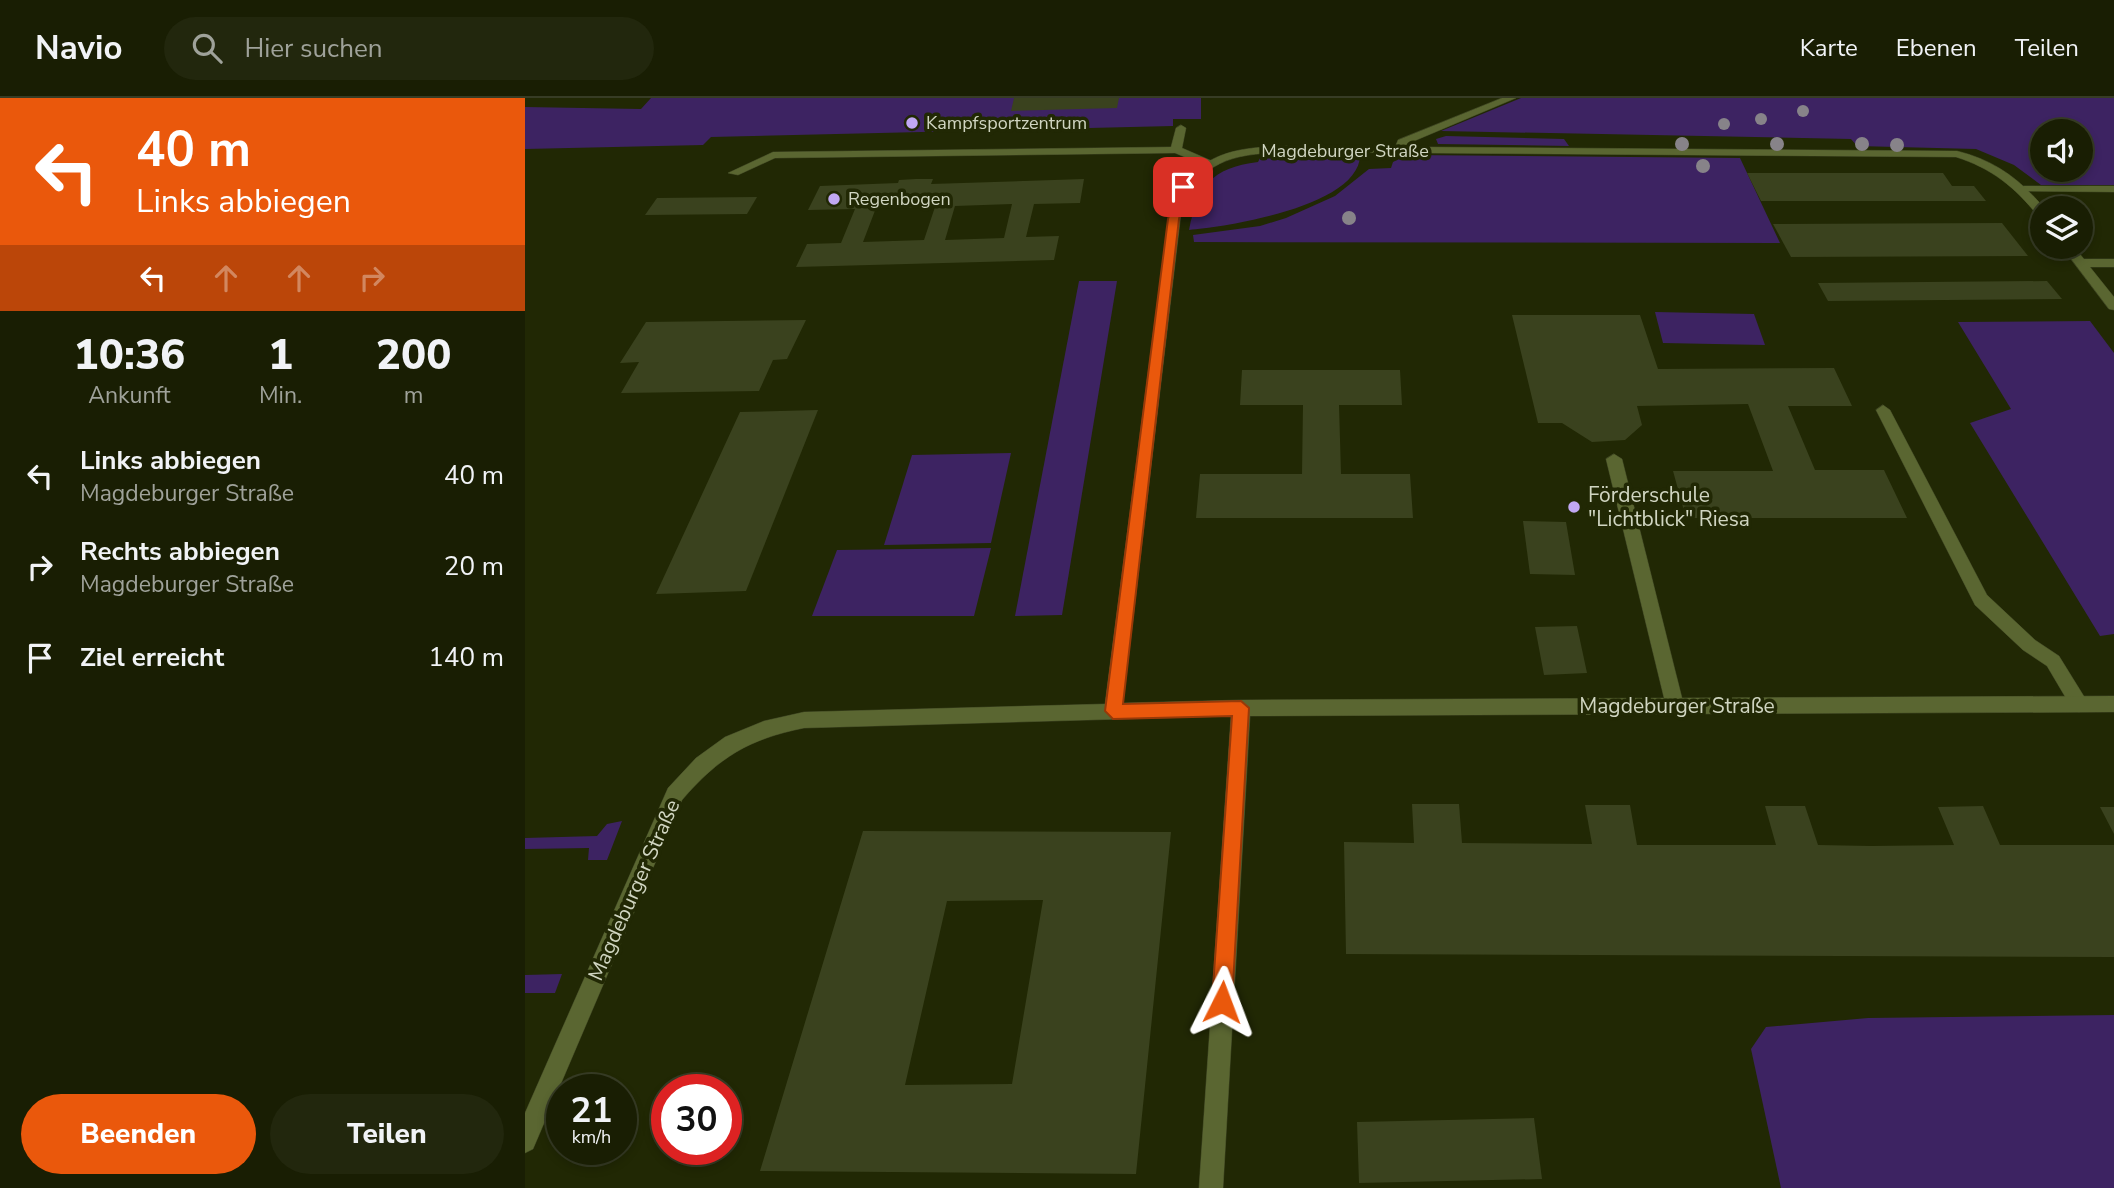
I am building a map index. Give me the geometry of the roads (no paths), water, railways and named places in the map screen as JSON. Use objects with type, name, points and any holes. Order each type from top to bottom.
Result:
[{"type":"street","points":[[1400,150],[1402,142],[1511,98]]},
{"type":"street","points":[[1176,150],[1181,128]]},
{"type":"street","points":[[734,173],[773,155],[1176,150],[1208,163]]},
{"type":"street","name":"Magdeburger Straße","points":[[1113,711],[1176,205],[1183,187],[1208,163],[1228,155],[1268,150],[1957,155],[1976,159],[2003,172],[2030,197]]},
{"type":"street","points":[[2024,189],[2114,189]]},
{"type":"street","points":[[2078,259],[2114,306]]},
{"type":"street","points":[[2081,262],[2114,262]]},
{"type":"street","points":[[1883,410],[1981,600],[2029,645],[2053,661],[2079,704]]},
{"type":"street","points":[[1614,458],[1675,706]]},
{"type":"street","name":"Magdeburger Straße","points":[[525,1141],[675,794],[701,763],[736,739],[764,727],[804,720],[1241,708],[2114,704]]},
{"type":"street","points":[[1211,1188],[1241,708]]},
{"type":"place","name":"Kampfsportzentrum","points":[[912,123]]},
{"type":"place","name":"Regenbogen","points":[[834,199]]},
{"type":"place","name":"Förderschule \"Lichtblick\" Riesa","points":[[1574,507]]}]
